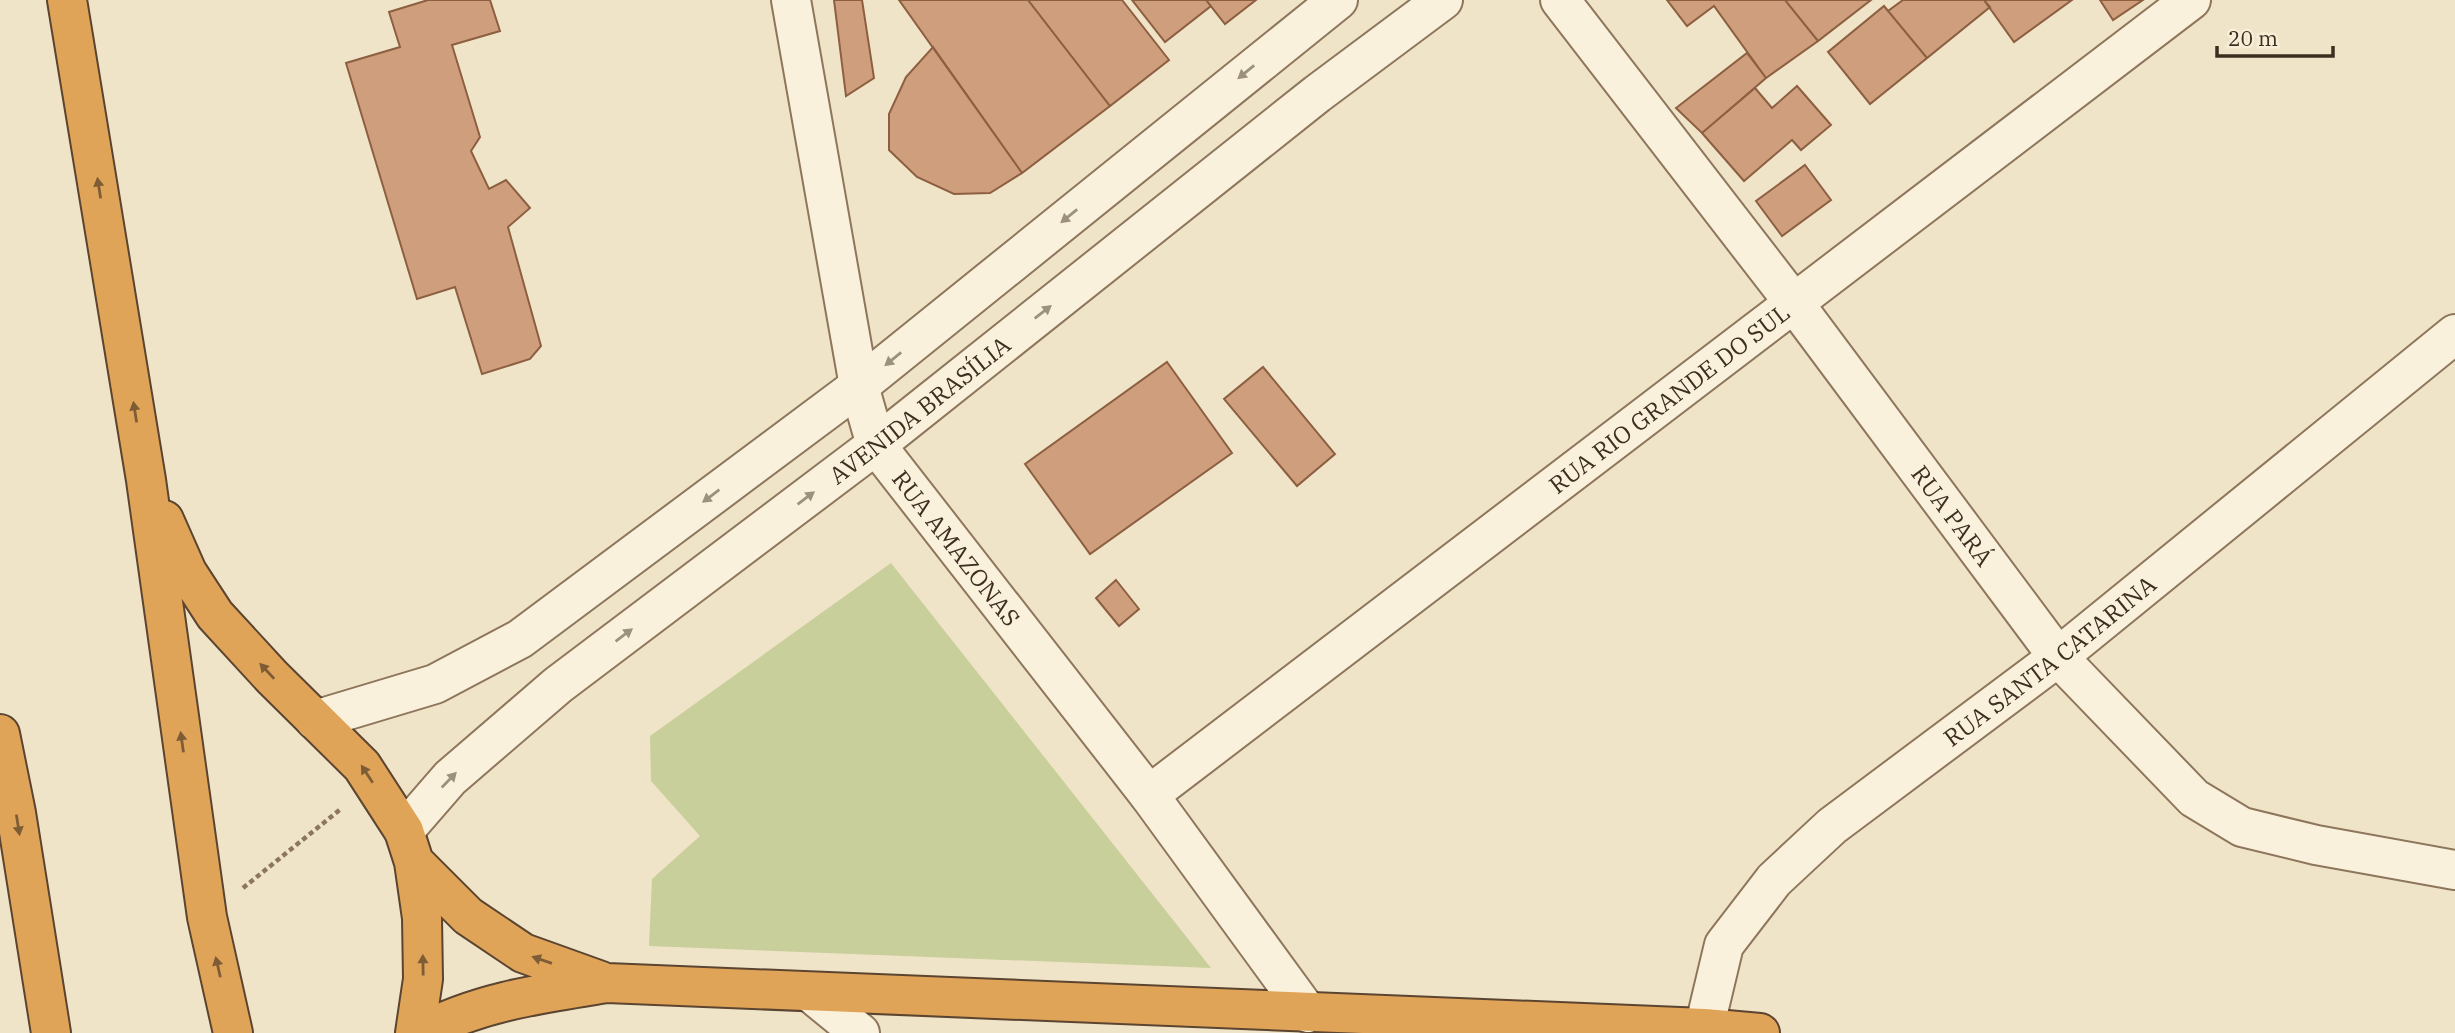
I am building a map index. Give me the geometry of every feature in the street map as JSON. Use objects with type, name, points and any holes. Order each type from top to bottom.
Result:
[{"type":"highway","points":[[42,0],[59,17],[79,63]]},
{"type":"highway","points":[[67,0],[146,480],[207,917],[233,1033]]},
{"type":"highway","points":[[146,480],[187,572],[215,615],[362,766],[409,847],[468,916],[523,953],[607,983]]},
{"type":"highway","points":[[0,734],[16,813],[51,1033]]},
{"type":"highway","points":[[409,847],[422,918],[423,979],[415,1033]]},
{"type":"highway","points":[[421,1033],[439,1023],[524,997],[607,983],[1760,1033]]},
{"type":"street","name":"RUA AMAZONAS","points":[[791,0],[859,386],[876,444],[1149,795],[1308,1013]]},
{"type":"street","points":[[315,720],[435,684],[520,639],[859,386],[1338,0]]},
{"type":"street","name":"AVENIDA BRASÍLIA","points":[[409,847],[450,778],[558,685],[876,444],[1318,94],[1443,0]]},
{"type":"street","name":"RUA PARÁ","points":[[1560,0],[1794,303],[2058,657],[2194,798],[2242,827],[2316,845],[2455,870]]},
{"type":"street","name":"RUA RIO GRANDE DO SUL","points":[[1149,795],[2191,0]]},
{"type":"street","points":[[1280,45],[1318,94]]},
{"type":"street","name":"RUA SANTA CATARINA","points":[[1703,1030],[1724,945],[1774,880],[1832,826],[2058,657],[2455,334]]},
{"type":"street","points":[[520,639],[558,685]]},
{"type":"street","points":[[811,993],[860,1033]]},
{"type":"path","points":[[207,917],[373,783]]},
{"type":"green space","points":[[891,563],[1211,968],[649,946],[652,879],[700,836],[651,781],[650,736]]},
{"type":"building","points":[[428,0],[490,0],[500,31],[452,45],[480,137],[471,151],[489,189],[506,180],[530,208],[508,227],[541,346],[530,359],[482,374],[455,287],[417,299],[346,63],[400,47],[389,12]]},
{"type":"building","points":[[834,0],[862,0],[874,78],[846,96]]},
{"type":"building","points":[[899,0],[1028,0],[1110,106],[1022,173]]},
{"type":"building","points":[[1028,0],[1122,0],[1169,60],[1110,106]]},
{"type":"building","points":[[1132,0],[1206,0],[1211,6],[1165,42]]},
{"type":"building","points":[[1206,0],[1256,0],[1225,24]]},
{"type":"building","points":[[1667,0],[1785,0],[1818,41],[1766,78],[1714,6],[1687,26]]},
{"type":"building","points":[[1785,0],[1871,0],[1818,41]]},
{"type":"building","points":[[1903,0],[1984,0],[1990,7],[1927,58],[1888,11]]},
{"type":"building","points":[[1984,0],[2072,0],[2014,42]]},
{"type":"building","points":[[2100,0],[2143,0],[2113,20]]},
{"type":"building","points":[[1884,6],[1927,58],[1870,104],[1828,52]]},
{"type":"building","points":[[933,47],[1022,173],[990,193],[954,194],[917,177],[889,150],[889,114],[906,77]]},
{"type":"building","points":[[1747,53],[1766,78],[1702,133],[1676,108]]},
{"type":"building","points":[[1797,86],[1831,125],[1801,150],[1792,140],[1744,181],[1702,133],[1755,88],[1772,108]]},
{"type":"building","points":[[1805,165],[1831,200],[1782,236],[1756,201]]},
{"type":"building","points":[[1167,362],[1232,453],[1090,554],[1025,464]]},
{"type":"building","points":[[1263,367],[1335,454],[1297,486],[1224,399]]},
{"type":"building","points":[[1116,580],[1139,609],[1119,626],[1096,598]]}]
